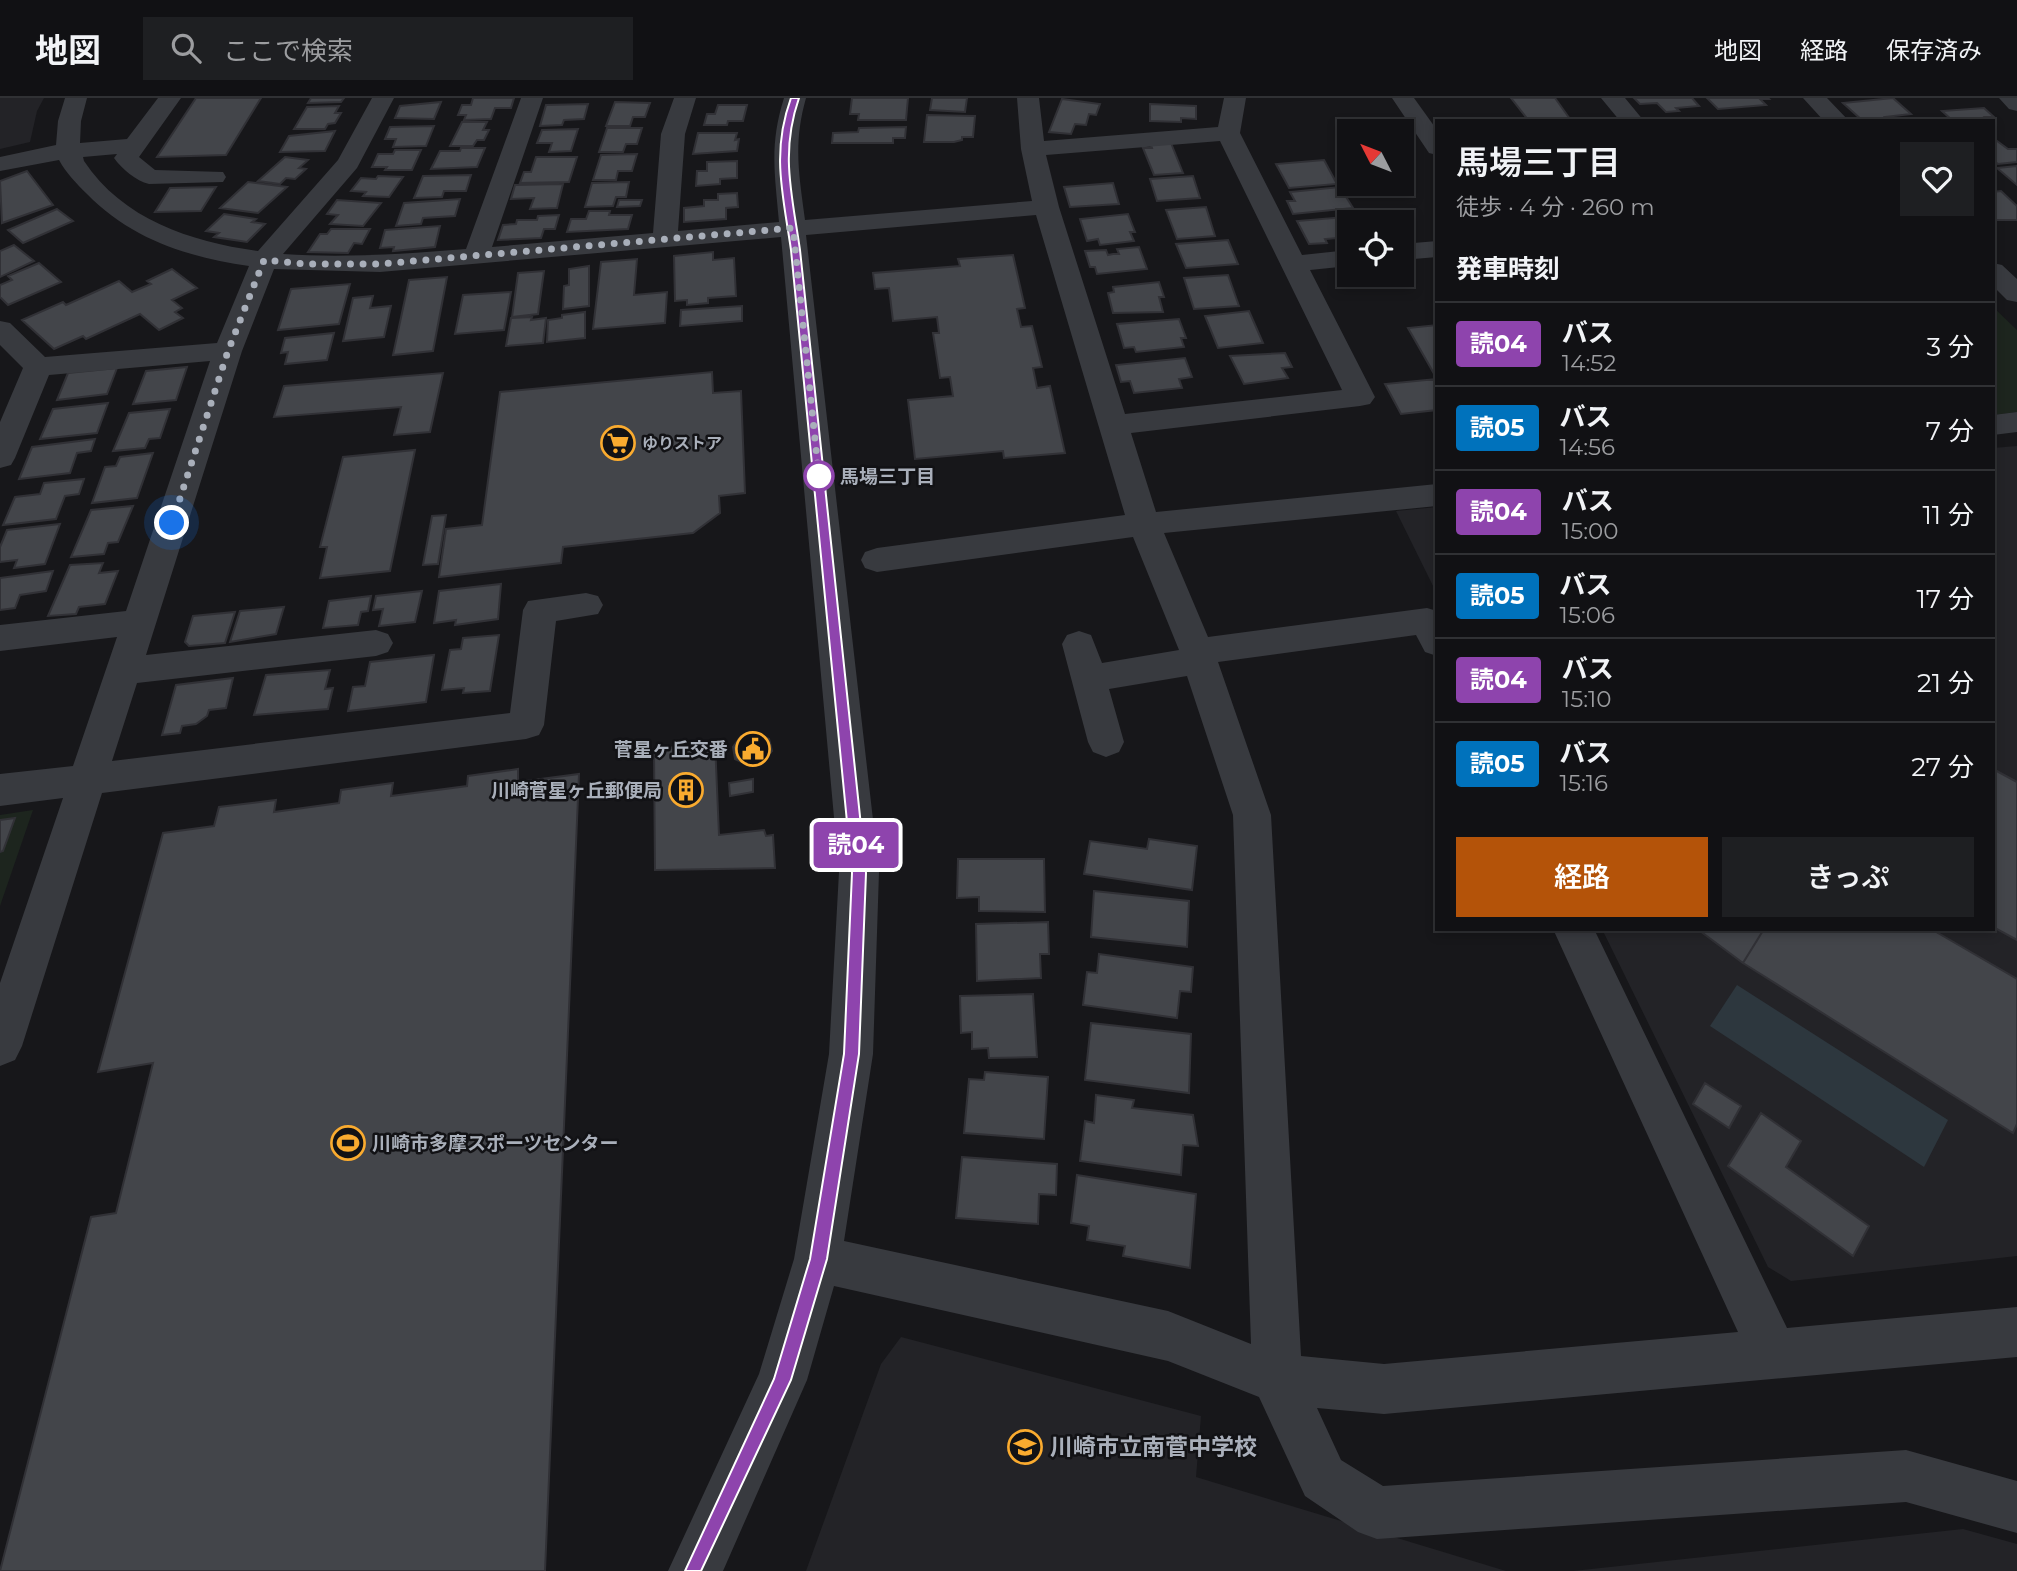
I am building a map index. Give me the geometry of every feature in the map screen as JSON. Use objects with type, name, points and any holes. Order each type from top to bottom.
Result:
[{"type":"street","points":[[76,98],[72,108],[69,151],[73,162],[100,196],[145,228],[211,252],[264,260],[306,264],[380,264],[1046,207]]},
{"type":"street","points":[[170,98],[126,158],[149,177],[214,177]]},
{"type":"street","points":[[0,1046],[228,351],[264,260],[348,163],[383,98]]},
{"type":"street","points":[[476,256],[532,98]]},
{"type":"street","points":[[664,238],[673,134],[685,98]]},
{"type":"street","points":[[695,1571],[782,1380],[818,1259],[851,1054],[859,873],[793,228],[783,163],[787,122],[795,98]]},
{"type":"street","points":[[1028,98],[1033,149],[1046,207],[1113,425],[1144,524],[1198,656],[1252,815],[1277,1379],[1323,1478],[1377,1513],[1906,1476],[2017,1507]]},
{"type":"street","points":[[1113,425],[1360,397],[1228,133],[1235,98]]},
{"type":"street","points":[[1403,98],[1435,145]]},
{"type":"street","points":[[1612,98],[1631,119]]},
{"type":"street","points":[[1814,98],[1836,119]]},
{"type":"street","points":[[2010,98],[2017,104]]},
{"type":"street","points":[[1033,149],[1228,133]]},
{"type":"street","points":[[0,164],[43,154],[134,145]]},
{"type":"street","points":[[1414,251],[1435,249]]},
{"type":"street","points":[[1294,264],[1337,259]]},
{"type":"street","points":[[1995,273],[2017,294]]},
{"type":"street","points":[[0,329],[38,368]]},
{"type":"street","points":[[38,368],[228,351]]},
{"type":"street","points":[[0,458],[38,368]]},
{"type":"street","points":[[1995,425],[2017,422]]},
{"type":"street","points":[[877,560],[1144,524],[1435,495]]},
{"type":"street","points":[[0,790],[526,725],[540,610],[586,605]]},
{"type":"street","points":[[1089,679],[1198,656],[1427,621],[1435,639]]},
{"type":"street","points":[[0,638],[141,622]]},
{"type":"street","points":[[125,671],[376,643]]},
{"type":"street","points":[[1079,644],[1106,742]]},
{"type":"street","points":[[1574,931],[1774,1354]]},
{"type":"street","points":[[818,1259],[1168,1336],[1277,1379],[1384,1389],[2017,1332]]},
{"type":"shaded area","points":[[0,98],[44,98],[37,111],[30,142],[0,149]]},
{"type":"shaded area","points":[[1995,309],[2017,330],[2017,412],[1995,415]]},
{"type":"shaded area","points":[[2017,446],[2017,1256],[1791,1281],[1768,1267],[1603,931],[1995,931],[1995,448]]},
{"type":"shaded area","points":[[1435,507],[1435,590],[1396,511]]},
{"type":"shaded area","points":[[33,810],[0,906],[0,815]]},
{"type":"shaded area","points":[[1737,985],[1948,1120],[1924,1167],[1710,1026]]},
{"type":"shaded area","name":"川崎市立南菅中学校","points":[[901,1337],[1201,1416],[1196,1477],[1506,1571],[806,1571],[881,1364]]},
{"type":"shaded area","points":[[1963,1529],[2017,1544],[2017,1571],[1573,1571]]},
{"type":"building","points":[[196,98],[261,98],[226,155],[157,157]]},
{"type":"building","points":[[311,98],[344,98],[341,102],[308,103]]},
{"type":"building","points":[[473,98],[514,98],[511,108],[495,108],[491,119],[464,120],[466,115],[458,115],[462,105],[471,105]]},
{"type":"building","points":[[852,98],[908,98],[906,120],[858,120],[859,114],[850,114]]},
{"type":"building","points":[[932,98],[967,98],[965,112],[930,110]]},
{"type":"building","points":[[1511,98],[1555,98],[1570,119],[1527,119]]},
{"type":"building","points":[[1634,98],[1692,98],[1699,106],[1676,108],[1679,111],[1666,112],[1657,103],[1640,104]]},
{"type":"building","points":[[1707,98],[1769,99],[1760,99],[1766,105],[1718,109]]},
{"type":"building","points":[[1893,98],[1911,114],[1885,117],[1887,119],[1861,119],[1843,103]]},
{"type":"building","points":[[1062,99],[1100,104],[1096,115],[1089,114],[1086,125],[1075,124],[1071,134],[1049,132]]},
{"type":"building","points":[[441,102],[434,119],[395,118],[400,106]]},
{"type":"building","points":[[615,102],[650,103],[645,117],[633,117],[630,126],[606,126]]},
{"type":"building","points":[[588,104],[584,119],[564,120],[562,125],[540,126],[546,105]]},
{"type":"building","points":[[1150,104],[1196,106],[1196,119],[1181,118],[1181,122],[1150,121]]},
{"type":"building","points":[[718,105],[747,105],[743,121],[728,121],[727,125],[704,125],[707,114],[715,114]]},
{"type":"building","points":[[339,106],[335,113],[341,113],[335,123],[328,124],[325,129],[294,129],[307,107]]},
{"type":"building","points":[[1984,108],[1994,117],[1951,119],[1942,111]]},
{"type":"building","points":[[927,115],[975,116],[973,137],[962,137],[962,140],[954,142],[924,142]]},
{"type":"building","points":[[462,122],[487,122],[483,130],[489,130],[484,140],[477,140],[473,146],[450,146]]},
{"type":"building","points":[[434,126],[426,146],[393,147],[396,139],[385,139],[390,127]]},
{"type":"building","points":[[906,127],[905,138],[893,138],[893,143],[832,143],[833,133],[858,132],[859,128]]},
{"type":"building","points":[[607,128],[642,128],[637,144],[626,144],[623,152],[599,152]]},
{"type":"building","points":[[578,129],[571,151],[549,152],[552,143],[537,143],[542,130]]},
{"type":"building","points":[[335,131],[325,151],[280,152],[289,136]]},
{"type":"building","points":[[698,133],[737,133],[737,151],[693,154]]},
{"type":"building","points":[[1995,139],[2008,149],[2017,149],[2017,162],[1998,164],[1995,162]]},
{"type":"building","points":[[1171,143],[1183,173],[1154,175],[1143,148]]},
{"type":"building","points":[[461,148],[485,148],[477,167],[431,169],[440,151],[460,151]]},
{"type":"building","points":[[395,150],[421,150],[412,170],[372,167],[378,154],[393,154]]},
{"type":"building","points":[[637,154],[632,171],[618,171],[616,180],[593,180],[601,155]]},
{"type":"building","points":[[285,157],[308,160],[299,168],[306,169],[295,179],[286,178],[280,184],[258,181]]},
{"type":"building","points":[[536,157],[577,157],[569,182],[520,183],[524,172],[531,172]]},
{"type":"building","points":[[1324,160],[1337,184],[1289,188],[1276,164]]},
{"type":"building","points":[[737,161],[737,178],[720,179],[720,184],[696,186],[697,171],[707,171],[707,162]]},
{"type":"building","points":[[2017,166],[2017,185],[1997,168]]},
{"type":"building","points":[[27,171],[53,205],[2,223],[0,181]]},
{"type":"building","points":[[471,175],[466,191],[444,191],[442,197],[414,198],[423,176]]},
{"type":"building","points":[[378,176],[403,177],[389,197],[363,196],[366,192],[351,191],[361,178],[376,179]]},
{"type":"building","points":[[1193,176],[1200,198],[1157,201],[1150,179]]},
{"type":"building","points":[[248,182],[287,187],[258,213],[220,208]]},
{"type":"building","points":[[629,182],[626,197],[616,197],[613,206],[585,207],[592,183]]},
{"type":"building","points":[[1113,183],[1119,204],[1070,207],[1064,187]]},
{"type":"building","points":[[563,184],[557,208],[530,209],[534,198],[511,199],[515,185]]},
{"type":"building","points":[[216,187],[201,211],[155,212],[170,188]]},
{"type":"building","points":[[1337,187],[1337,196],[1346,196],[1353,208],[1293,214],[1287,201],[1295,201],[1290,192]]},
{"type":"building","points":[[2001,191],[2017,206],[2017,220],[1995,220],[1995,192]]},
{"type":"building","points":[[737,193],[738,207],[726,208],[726,219],[684,222],[684,208],[704,206],[704,200],[718,200],[718,194]]},
{"type":"building","points":[[460,199],[455,216],[423,218],[421,224],[396,226],[404,203]]},
{"type":"building","points":[[337,200],[381,203],[363,226],[330,224],[338,215],[327,214]]},
{"type":"building","points":[[619,200],[642,200],[640,206],[617,207]]},
{"type":"building","points":[[1206,207],[1215,236],[1177,239],[1166,210]]},
{"type":"building","points":[[57,209],[73,221],[23,243],[8,230]]},
{"type":"building","points":[[589,211],[610,211],[609,215],[632,215],[628,229],[567,232],[571,219],[586,219]]},
{"type":"building","points":[[224,214],[256,219],[252,222],[265,224],[247,242],[214,237],[219,233],[206,231]]},
{"type":"building","points":[[1128,214],[1135,232],[1130,232],[1134,241],[1100,245],[1098,239],[1087,241],[1080,219]]},
{"type":"building","points":[[559,215],[555,229],[544,229],[541,238],[498,240],[503,225],[516,224],[517,220],[537,220],[538,216]]},
{"type":"building","points":[[1337,218],[1337,238],[1325,239],[1327,243],[1309,244],[1297,221]]},
{"type":"building","points":[[440,226],[435,247],[393,251],[394,247],[380,248],[385,230]]},
{"type":"building","points":[[331,229],[370,229],[362,244],[354,243],[348,253],[308,252],[320,234],[327,234]]},
{"type":"building","points":[[1228,240],[1238,264],[1186,268],[1176,244]]},
{"type":"building","points":[[14,245],[34,261],[0,277],[0,251]]},
{"type":"building","points":[[1139,247],[1147,269],[1097,274],[1095,267],[1090,267],[1085,251],[1106,250],[1108,255],[1119,254],[1117,249]]},
{"type":"building","points":[[713,252],[713,260],[734,258],[736,296],[708,298],[708,303],[687,305],[687,300],[675,301],[674,256]]},
{"type":"building","points":[[1013,255],[1025,308],[1017,309],[1021,327],[1032,326],[1042,367],[1033,368],[1037,388],[1050,386],[1065,453],[1004,458],[1003,451],[915,459],[908,400],[953,396],[950,377],[940,378],[933,333],[939,333],[937,317],[893,321],[889,288],[875,289],[873,273],[960,266],[958,259]]},
{"type":"building","points":[[637,259],[634,295],[667,292],[665,323],[593,329],[601,262]]},
{"type":"building","points":[[39,263],[61,282],[8,305],[0,297],[0,285],[12,280],[8,276]]},
{"type":"building","points":[[589,266],[589,306],[563,309],[564,286],[569,285],[569,269]]},
{"type":"building","points":[[172,269],[197,288],[172,300],[182,308],[175,312],[183,318],[159,330],[140,314],[86,339],[83,336],[54,349],[22,320],[63,302],[66,305],[119,281],[132,292],[151,284],[147,281]]},
{"type":"building","points":[[544,271],[538,314],[512,317],[518,273]]},
{"type":"building","points":[[1228,275],[1239,306],[1194,309],[1184,278]]},
{"type":"building","points":[[447,277],[433,351],[393,355],[409,280]]},
{"type":"building","points":[[1159,282],[1164,297],[1159,297],[1163,312],[1113,313],[1108,293],[1114,292],[1113,287]]},
{"type":"building","points":[[350,284],[339,324],[278,330],[291,289]]},
{"type":"building","points":[[511,292],[504,330],[455,334],[463,295]]},
{"type":"building","points":[[373,296],[370,308],[391,306],[384,337],[343,341],[353,298]]},
{"type":"building","points":[[742,306],[742,321],[680,326],[681,310]]},
{"type":"building","points":[[1249,311],[1263,343],[1218,348],[1205,316]]},
{"type":"building","points":[[585,312],[585,338],[547,342],[548,320]]},
{"type":"building","points":[[532,317],[531,320],[546,318],[543,343],[506,346],[511,318]]},
{"type":"building","points":[[1179,319],[1186,338],[1181,338],[1184,347],[1136,352],[1134,347],[1124,348],[1117,324]]},
{"type":"building","points":[[1435,325],[1435,375],[1408,328]]},
{"type":"building","points":[[334,333],[327,360],[285,364],[288,352],[281,353],[285,338]]},
{"type":"building","points":[[1285,353],[1292,367],[1282,368],[1288,378],[1244,384],[1230,356]]},
{"type":"building","points":[[1185,358],[1192,377],[1179,379],[1182,388],[1134,393],[1130,381],[1121,382],[1116,365]]},
{"type":"building","points":[[187,367],[176,400],[133,404],[146,371]]},
{"type":"building","points":[[117,368],[107,394],[57,400],[68,373]]},
{"type":"building","name":"ゆりストア","points":[[712,372],[713,393],[741,391],[745,493],[719,496],[720,513],[693,533],[563,547],[561,563],[439,577],[446,529],[482,525],[500,392]]},
{"type":"building","points":[[443,373],[430,432],[394,435],[401,407],[274,417],[284,386]]},
{"type":"building","points":[[1435,379],[1435,410],[1401,414],[1385,384]]},
{"type":"building","points":[[108,403],[97,433],[40,439],[53,409]]},
{"type":"building","points":[[170,409],[160,438],[149,439],[145,448],[113,451],[129,413]]},
{"type":"building","points":[[95,439],[91,451],[77,453],[70,473],[19,479],[32,447]]},
{"type":"building","points":[[415,450],[390,571],[320,578],[327,547],[320,547],[343,457]]},
{"type":"building","points":[[153,453],[137,498],[92,503],[105,467],[116,466],[120,457]]},
{"type":"building","points":[[84,479],[79,494],[65,496],[56,519],[3,525],[15,497],[40,494],[44,483]]},
{"type":"building","points":[[133,506],[118,542],[108,543],[104,554],[71,557],[91,510]]},
{"type":"building","points":[[446,515],[438,564],[423,565],[432,516]]},
{"type":"building","points":[[60,524],[45,564],[14,568],[17,560],[0,562],[0,547],[7,530]]},
{"type":"building","points":[[103,563],[99,573],[118,571],[105,604],[79,607],[76,614],[48,616],[70,565]]},
{"type":"building","points":[[53,571],[46,591],[20,595],[15,608],[0,610],[0,578]]},
{"type":"building","points":[[501,584],[498,619],[455,625],[456,620],[434,623],[439,591]]},
{"type":"building","points":[[422,591],[415,622],[379,626],[383,609],[373,610],[376,596]]},
{"type":"building","points":[[371,596],[368,611],[361,612],[358,625],[323,628],[329,601]]},
{"type":"building","points":[[284,607],[276,634],[230,642],[240,611]]},
{"type":"building","points":[[235,612],[225,643],[189,646],[185,642],[193,616]]},
{"type":"building","points":[[499,635],[490,691],[463,693],[464,688],[442,690],[450,650],[461,649],[463,638]]},
{"type":"building","points":[[434,655],[426,702],[348,711],[353,687],[365,686],[370,662]]},
{"type":"building","points":[[330,670],[325,689],[333,688],[328,709],[254,715],[266,675]]},
{"type":"building","points":[[233,678],[226,708],[209,710],[207,716],[196,724],[182,726],[180,733],[162,735],[176,685]]},
{"type":"building","name":"菅星ヶ丘交番","points":[[757,733],[769,739],[772,751],[763,761],[748,765],[735,759],[733,747],[741,736]]},
{"type":"building","name":"川崎菅星ヶ丘郵便局","points":[[715,742],[719,835],[764,830],[766,836],[773,835],[775,868],[655,870],[654,750]]},
{"type":"building","name":"川崎市多摩スポーツセンター","points":[[518,769],[518,782],[579,774],[545,1571],[0,1571],[91,1217],[116,1213],[153,1063],[98,1072],[163,833],[214,826],[219,807],[276,800],[274,812],[339,803],[341,790],[393,783],[391,796],[467,786],[468,776]]},
{"type":"building","points":[[1995,770],[2017,782],[2017,940],[1995,928]]},
{"type":"building","points":[[753,779],[753,792],[730,796],[729,783]]},
{"type":"building","points":[[15,818],[3,851],[0,852],[0,820]]},
{"type":"building","points":[[1149,839],[1197,846],[1192,890],[1084,874],[1090,841],[1147,849]]},
{"type":"building","points":[[958,859],[1044,859],[1045,912],[979,911],[979,897],[957,898]]},
{"type":"building","points":[[1094,891],[1189,901],[1187,947],[1091,937]]},
{"type":"building","points":[[1048,922],[1049,954],[1040,954],[1041,978],[977,981],[976,924]]},
{"type":"building","points":[[1700,931],[1763,931],[1743,963]]},
{"type":"building","points":[[1763,931],[1934,931],[2017,979],[2017,1124],[2013,1133],[1743,963]]},
{"type":"building","points":[[1099,954],[1193,967],[1191,992],[1180,991],[1177,1018],[1083,1005],[1087,972],[1097,973]]},
{"type":"building","points":[[1033,994],[1037,1057],[989,1058],[988,1048],[972,1049],[972,1032],[961,1033],[960,996]]},
{"type":"building","points":[[1091,1023],[1191,1034],[1189,1093],[1085,1080]]},
{"type":"building","points":[[985,1072],[1048,1077],[1044,1139],[964,1133],[969,1079],[984,1080]]},
{"type":"building","points":[[1705,1083],[1741,1106],[1729,1128],[1693,1104]]},
{"type":"building","points":[[1096,1095],[1134,1100],[1132,1108],[1193,1115],[1198,1146],[1183,1145],[1181,1175],[1080,1161],[1085,1121],[1094,1123]]},
{"type":"building","points":[[1761,1113],[1801,1141],[1786,1167],[1869,1226],[1853,1256],[1728,1166]]},
{"type":"building","points":[[962,1157],[1057,1164],[1056,1195],[1039,1194],[1038,1224],[956,1218]]},
{"type":"building","points":[[1077,1175],[1196,1194],[1190,1268],[1123,1256],[1125,1246],[1087,1240],[1089,1226],[1071,1223]]},
{"type":"bus line","name":"読04","points":[[695,1571],[782,1380],[818,1259],[851,1054],[859,873],[830,565],[796,250],[783,163],[787,122],[795,98]]},
{"type":"place","name":"ゆりストア","points":[[618,443]]},
{"type":"place","name":"馬場三丁目","points":[[819,476]]},
{"type":"place","name":"菅星ヶ丘交番","points":[[753,749]]},
{"type":"place","name":"川崎菅星ヶ丘郵便局","points":[[686,790]]},
{"type":"place","name":"川崎市多摩スポーツセンター","points":[[348,1143]]},
{"type":"place","name":"川崎市立南菅中学校","points":[[1025,1447]]},
{"type":"route","points":[[172,523],[228,351],[264,260],[306,264],[380,264],[793,228],[820,487],[819,476]]}]
